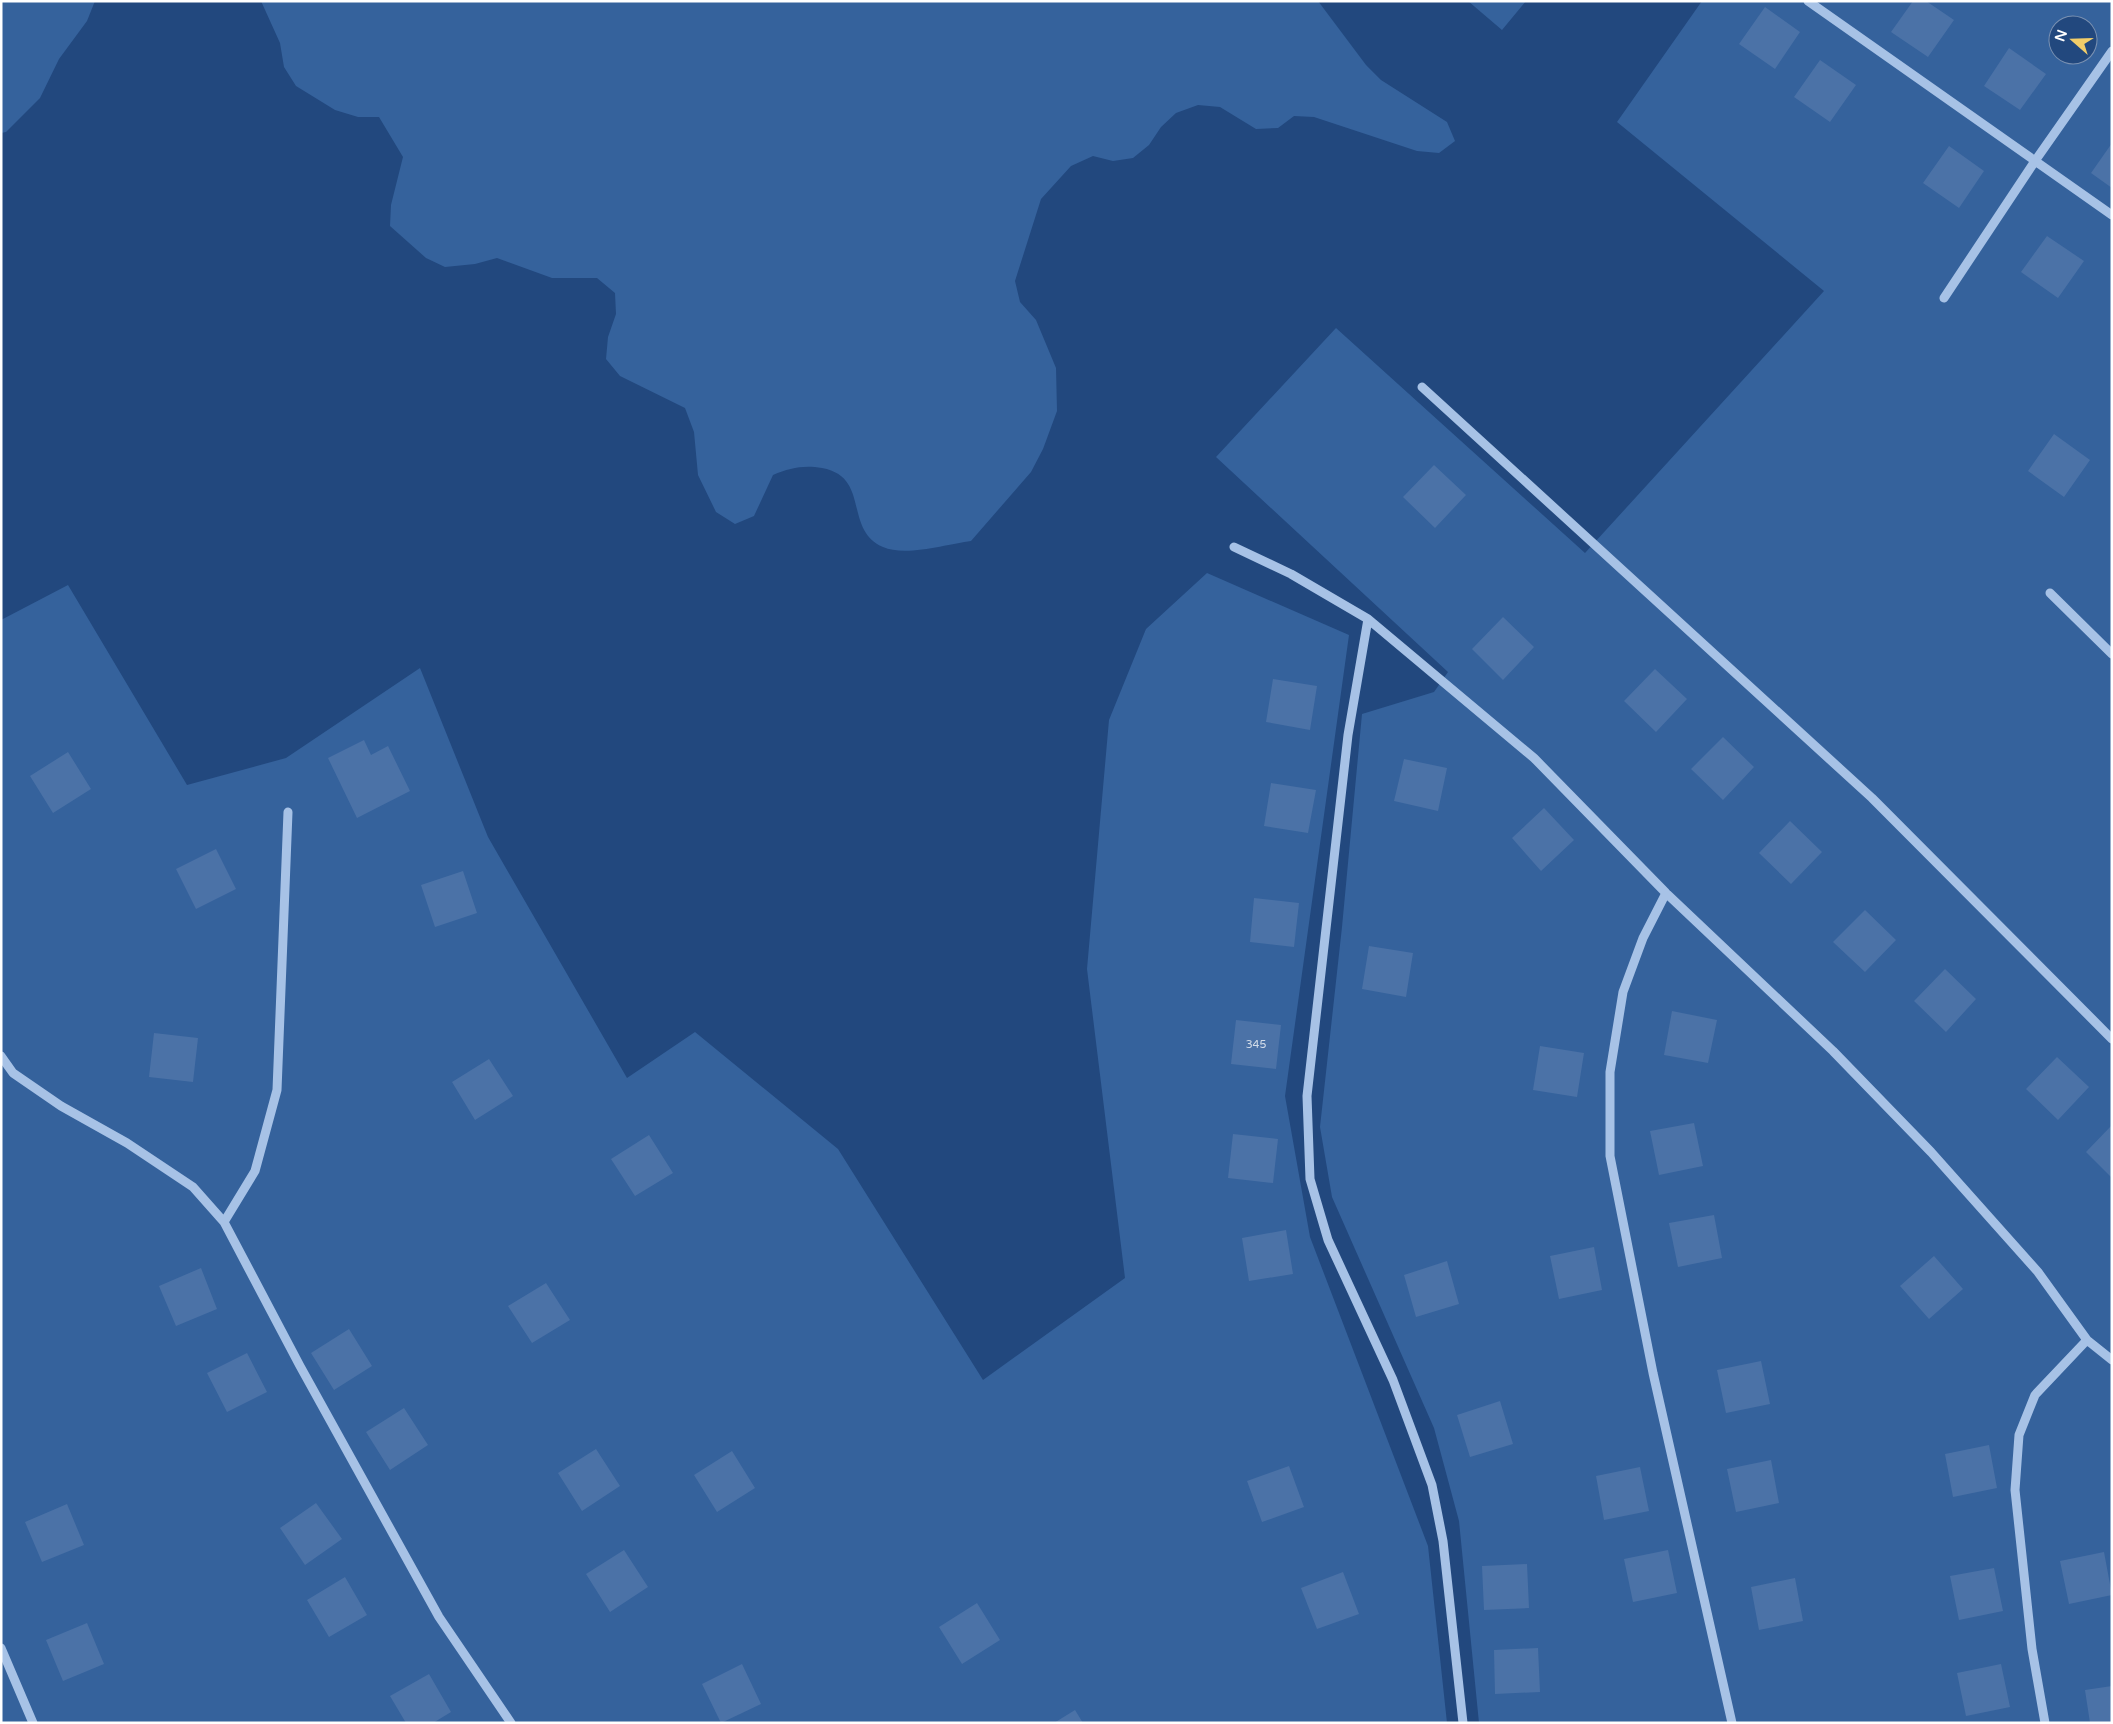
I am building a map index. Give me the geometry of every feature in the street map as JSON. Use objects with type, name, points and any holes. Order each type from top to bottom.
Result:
[{"type":"lane","points":[[1808,1],[2112,215]]},
{"type":"lane","points":[[1944,298],[2035,161],[2112,51]]},
{"type":"lane","points":[[1422,387],[1872,798],[2112,1039]]},
{"type":"lane","points":[[1234,547],[1291,574],[1368,619],[1534,758],[1666,893],[1833,1051],[1931,1152],[2038,1272],[2087,1340],[2112,1360]]},
{"type":"lane","points":[[2050,593],[2112,654]]},
{"type":"lane","points":[[1368,619],[1348,735],[1307,1096],[1310,1179],[1328,1240],[1393,1380],[1432,1485],[1443,1541],[1462,1723]]},
{"type":"lane","points":[[224,1222],[255,1171],[278,1090],[288,812]]},
{"type":"lane","points":[[1666,893],[1643,938],[1623,992],[1610,1072],[1610,1156],[1653,1373],[1732,1723]]},
{"type":"lane","points":[[1,1056],[13,1073],[61,1106],[127,1143],[192,1187],[224,1222],[305,1375],[439,1617],[510,1723]]},
{"type":"lane","points":[[2045,1723],[2032,1649],[2015,1490],[2019,1435],[2035,1395],[2087,1340]]},
{"type":"lane","points":[[1,1648],[33,1723]]},
{"type":"shaded area","points":[[1,1],[95,1],[87,21],[59,59],[40,98],[6,132],[1,133]]},
{"type":"shaded area","points":[[261,1],[1318,1],[1366,65],[1381,80],[1447,122],[1455,141],[1439,153],[1417,151],[1314,117],[1294,116],[1278,128],[1256,129],[1220,107],[1198,105],[1176,113],[1161,127],[1149,145],[1133,158],[1113,161],[1093,156],[1071,166],[1041,199],[1015,281],[1020,302],[1036,320],[1056,368],[1057,411],[1043,449],[1031,472],[971,541],[927,549],[892,550],[883,547],[871,539],[863,529],[852,492],[847,482],[837,473],[822,468],[797,468],[773,475],[754,516],[735,524],[716,512],[698,475],[694,432],[685,408],[620,376],[606,359],[608,337],[616,314],[615,293],[597,278],[552,278],[497,258],[475,264],[445,267],[426,258],[390,226],[391,205],[403,157],[379,117],[358,117],[335,110],[296,86],[284,67],[280,43]]},
{"type":"shaded area","points":[[1468,1],[1526,1],[1502,30]]},
{"type":"shaded area","points":[[1702,1],[2112,1],[2112,1723],[1479,1723],[1459,1521],[1434,1428],[1332,1197],[1320,1127],[1342,927],[1362,714],[1434,692],[1448,672],[1216,457],[1336,328],[1585,553],[1824,291],[1617,122]]},
{"type":"shaded area","points":[[1207,573],[1349,635],[1285,1096],[1310,1237],[1428,1546],[1447,1723],[1,1723],[1,620],[68,585],[187,785],[286,758],[420,668],[488,837],[627,1078],[695,1032],[838,1149],[983,1380],[1125,1278],[1087,969],[1109,720],[1146,629]]},
{"type":"building","points":[[1913,1],[1926,1],[1954,20],[1928,57],[1891,32]]},
{"type":"building","points":[[1765,7],[1800,32],[1775,69],[1739,44]]},
{"type":"building","points":[[2009,48],[2046,74],[2020,110],[1984,86]]},
{"type":"building","points":[[1820,60],[1856,85],[1830,122],[1794,97]]},
{"type":"building","points":[[2112,143],[2112,188],[2091,173]]},
{"type":"building","points":[[1949,146],[1984,171],[1959,208],[1923,183]]},
{"type":"building","points":[[2047,236],[2084,261],[2058,298],[2021,272]]},
{"type":"building","points":[[2054,434],[2090,460],[2064,497],[2028,471]]},
{"type":"building","points":[[1434,465],[1466,495],[1435,528],[1403,497]]},
{"type":"building","points":[[1503,617],[1534,647],[1503,680],[1472,649]]},
{"type":"building","points":[[1655,669],[1687,699],[1656,732],[1624,701]]},
{"type":"building","points":[[1273,679],[1317,686],[1310,730],[1266,722]]},
{"type":"building","points":[[1723,737],[1754,767],[1723,800],[1691,769]]},
{"type":"building","points":[[364,740],[371,755],[388,746],[410,791],[357,818],[328,758]]},
{"type":"building","points":[[68,752],[91,789],[53,813],[30,776]]},
{"type":"building","points":[[1404,759],[1447,768],[1438,811],[1394,801]]},
{"type":"building","points":[[1271,783],[1316,790],[1308,833],[1264,826]]},
{"type":"building","points":[[1544,808],[1574,840],[1541,871],[1512,838]]},
{"type":"building","points":[[1790,821],[1822,852],[1791,884],[1759,853]]},
{"type":"building","points":[[216,849],[236,889],[196,909],[176,869]]},
{"type":"building","points":[[463,871],[477,913],[435,927],[421,885]]},
{"type":"building","points":[[1254,898],[1299,903],[1294,947],[1250,942]]},
{"type":"building","points":[[1865,910],[1896,940],[1865,972],[1833,942]]},
{"type":"building","points":[[1369,946],[1413,953],[1406,997],[1362,989]]},
{"type":"building","points":[[1945,969],[1976,999],[1946,1032],[1914,1001]]},
{"type":"building","points":[[1672,1011],[1717,1020],[1708,1063],[1664,1055]]},
{"type":"building","points":[[1236,1020],[1281,1025],[1276,1069],[1231,1064]]},
{"type":"building","points":[[154,1033],[198,1038],[193,1082],[149,1077]]},
{"type":"building","points":[[1540,1046],[1584,1053],[1577,1097],[1533,1090]]},
{"type":"building","points":[[2057,1057],[2089,1087],[2058,1120],[2026,1089]]},
{"type":"building","points":[[489,1059],[513,1096],[475,1120],[452,1082]]},
{"type":"building","points":[[1694,1123],[1703,1166],[1659,1175],[1650,1131]]},
{"type":"building","points":[[2112,1125],[2112,1178],[2086,1152]]},
{"type":"building","points":[[1233,1134],[1278,1139],[1273,1183],[1228,1178]]},
{"type":"building","points":[[649,1135],[673,1173],[635,1196],[611,1159]]},
{"type":"building","points":[[1714,1215],[1722,1258],[1678,1267],[1669,1223]]},
{"type":"building","points":[[1286,1230],[1293,1274],[1249,1281],[1242,1238]]},
{"type":"building","points":[[1594,1247],[1602,1290],[1559,1299],[1550,1256]]},
{"type":"building","points":[[1934,1256],[1963,1289],[1929,1319],[1900,1286]]},
{"type":"building","points":[[1447,1261],[1459,1304],[1416,1317],[1404,1275]]},
{"type":"building","points":[[201,1268],[217,1309],[176,1326],[159,1286]]},
{"type":"building","points":[[546,1283],[570,1320],[532,1343],[508,1306]]},
{"type":"building","points":[[349,1329],[372,1366],[334,1390],[311,1353]]},
{"type":"building","points":[[247,1353],[267,1392],[227,1412],[207,1373]]},
{"type":"building","points":[[1761,1361],[1770,1404],[1726,1413],[1717,1370]]},
{"type":"building","points":[[1500,1401],[1513,1444],[1470,1457],[1457,1415]]},
{"type":"building","points":[[404,1408],[428,1445],[390,1470],[366,1432]]},
{"type":"building","points":[[1989,1445],[1997,1488],[1953,1497],[1945,1454]]},
{"type":"building","points":[[596,1449],[620,1486],[582,1511],[558,1473]]},
{"type":"building","points":[[732,1451],[755,1488],[717,1512],[694,1475]]},
{"type":"building","points":[[1771,1460],[1779,1503],[1736,1512],[1727,1469]]},
{"type":"building","points":[[1289,1466],[1304,1507],[1262,1522],[1247,1481]]},
{"type":"building","points":[[1640,1467],[1649,1511],[1604,1520],[1596,1476]]},
{"type":"building","points":[[316,1503],[342,1539],[305,1565],[280,1528]]},
{"type":"building","points":[[67,1504],[84,1545],[42,1562],[25,1522]]},
{"type":"building","points":[[624,1550],[648,1587],[610,1612],[586,1574]]},
{"type":"building","points":[[1668,1550],[1677,1593],[1633,1602],[1624,1559]]},
{"type":"building","points":[[2104,1552],[2112,1595],[2069,1604],[2060,1561]]},
{"type":"building","points":[[1527,1564],[1529,1608],[1484,1610],[1482,1566]]},
{"type":"building","points":[[1994,1568],[2003,1611],[1959,1620],[1950,1576]]},
{"type":"building","points":[[1343,1572],[1359,1614],[1317,1629],[1301,1588]]},
{"type":"building","points":[[345,1577],[367,1615],[329,1637],[307,1600]]},
{"type":"building","points":[[1795,1578],[1803,1621],[1759,1630],[1751,1587]]},
{"type":"building","points":[[977,1603],[1000,1640],[962,1664],[939,1627]]},
{"type":"building","points":[[87,1623],[104,1664],[63,1681],[46,1640]]},
{"type":"building","points":[[1538,1648],[1540,1692],[1495,1694],[1494,1650]]},
{"type":"building","points":[[742,1664],[761,1704],[721,1723],[702,1684]]},
{"type":"building","points":[[2001,1664],[2010,1707],[1966,1716],[1957,1673]]},
{"type":"building","points":[[429,1674],[451,1712],[433,1723],[406,1723],[390,1696]]},
{"type":"building","points":[[2112,1686],[2112,1723],[2090,1723],[2085,1690]]},
{"type":"building","points":[[1075,1710],[1083,1723],[1054,1723]]}]
